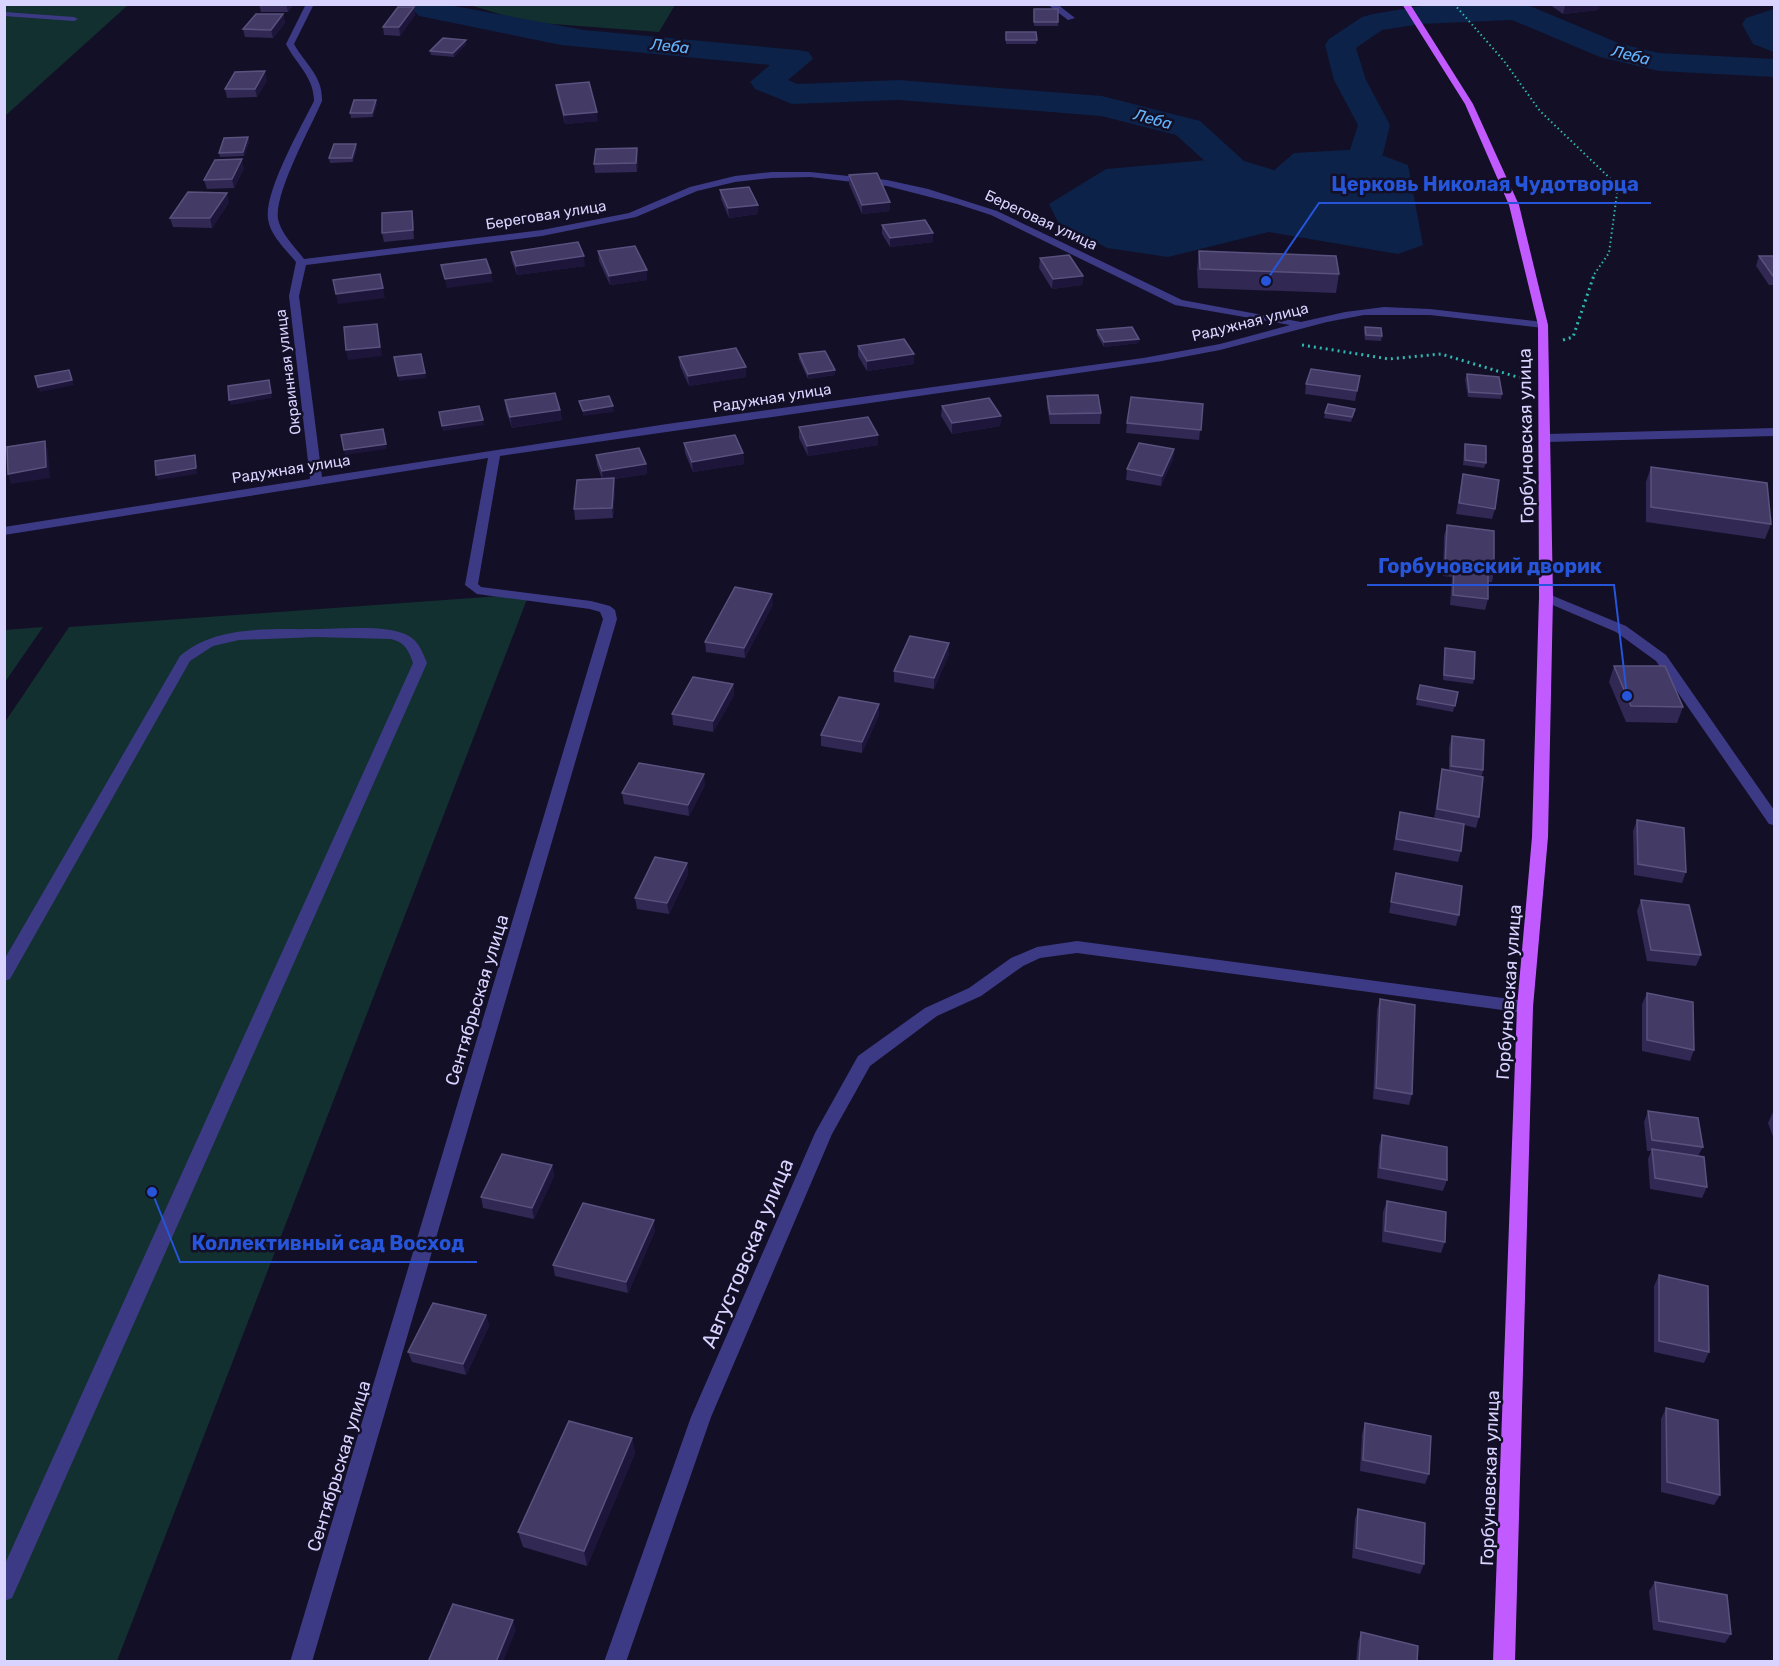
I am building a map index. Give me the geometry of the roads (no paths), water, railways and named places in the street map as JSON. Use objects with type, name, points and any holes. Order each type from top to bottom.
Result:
[{"type":"main road","name":"Горбуновская улица","points":[[1406,4],[1469,104],[1514,205],[1544,325],[1546,597],[1540,837],[1525,1007],[1504,1662]]},
{"type":"street","points":[[301,262],[281,236],[273,219],[273,208],[318,100],[319,90],[315,79],[290,44],[310,4]]},
{"type":"street","points":[[1051,4],[1071,18]]},
{"type":"street","points":[[4,14],[74,19]]},
{"type":"street","name":"Береговая улица","points":[[301,262],[575,228],[650,209],[700,187],[746,178],[846,176],[888,183],[966,203],[994,213],[1179,303],[1302,324]]},
{"type":"street","name":"Окраинная улица","points":[[301,262],[294,296],[316,480]]},
{"type":"street","name":"Радужная улица","points":[[4,531],[316,480],[912,392],[1130,363],[1222,346],[1302,324],[1364,312],[1394,311],[1544,325]]},
{"type":"street","points":[[1546,438],[1771,431]]},
{"type":"street","name":"Сентябрьская улица","points":[[301,1662],[610,619],[610,613],[605,609],[591,605],[477,590],[471,585],[494,455]]},
{"type":"street","points":[[1546,597],[1615,624],[1643,641],[1661,658],[1774,819]]},
{"type":"street","points":[[4,975],[185,659],[197,648],[222,638],[248,634],[365,633],[401,637],[415,647],[420,663],[4,1591]]},
{"type":"street","name":"Августовская улица","points":[[615,1662],[701,1417],[824,1133],[864,1061],[931,1012],[975,992],[1017,963],[1037,953],[1077,947],[1525,1007]]},
{"type":"water","points":[[1365,149],[1408,165],[1423,245],[1398,254],[1269,232],[1168,257],[1107,248],[1058,222],[1049,204],[1106,169],[1230,158],[1272,172],[1294,153]]},
{"type":"waterway","name":"Леба","points":[[422,4],[429,10],[561,36],[798,59],[766,82],[792,94],[899,90],[1102,106],[1188,128],[1232,168],[1281,183],[1328,183],[1366,154],[1374,125],[1350,80],[1340,45],[1373,23],[1421,15],[1516,11],[1611,51],[1659,62],[1774,68]]},
{"type":"waterway","name":"Леба","points":[[1774,18],[1757,24],[1764,38],[1774,43]]},
{"type":"place","name":"Церковь Николая Чудотворца","points":[[1266,281]]},
{"type":"place","name":"Горбуновский дворик","points":[[1627,696]]},
{"type":"place","name":"Коллективный сад Восход","points":[[152,1192]]}]
